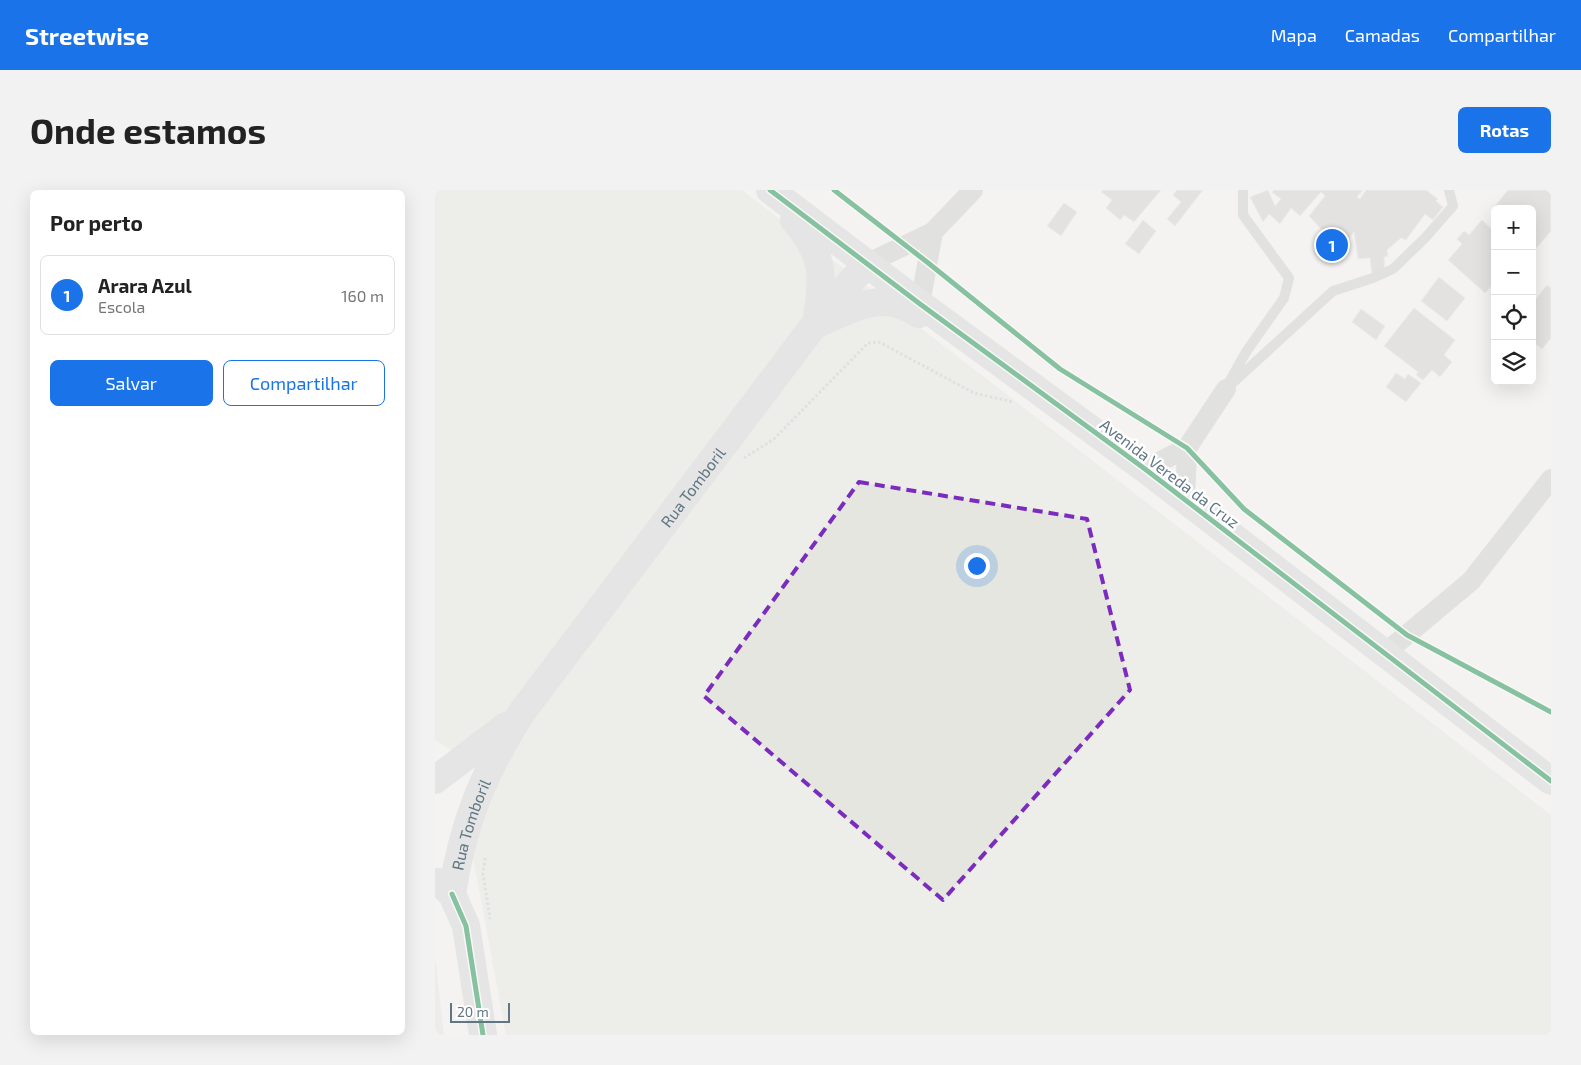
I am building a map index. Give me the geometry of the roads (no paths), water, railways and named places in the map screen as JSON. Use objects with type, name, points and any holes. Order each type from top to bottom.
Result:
[{"type":"street","points":[[766,190],[807,234],[816,249],[820,267],[821,291],[815,324]]},
{"type":"street","name":"Avenida Vereda da Cruz","points":[[770,190],[866,264],[1145,469],[1551,781]]},
{"type":"street","points":[[866,264],[933,232],[973,190]]},
{"type":"street","points":[[920,304],[933,232]]},
{"type":"street","name":"Rua Tomboril","points":[[444,887],[460,849],[474,802],[499,749],[523,712],[815,324],[866,264]]},
{"type":"street","points":[[815,324],[861,305],[890,301],[903,304],[969,349],[999,362]]},
{"type":"street","points":[[1145,469],[1187,448],[1226,389]]},
{"type":"street","points":[[1185,500],[1187,448]]},
{"type":"street","points":[[1385,653],[1471,581],[1551,479]]},
{"type":"street","name":"Rua Tomboril","points":[[435,780],[469,756],[523,712]]},
{"type":"street","points":[[444,887],[466,926],[483,1035]]},
{"type":"lane","points":[[1226,389],[1246,352],[1284,298],[1289,278],[1243,215],[1243,190]]},
{"type":"lane","points":[[1226,389],[1333,292],[1393,269],[1453,206],[1449,190]]},
{"type":"place","name":"Arara Azul","points":[[1332,245]]}]
